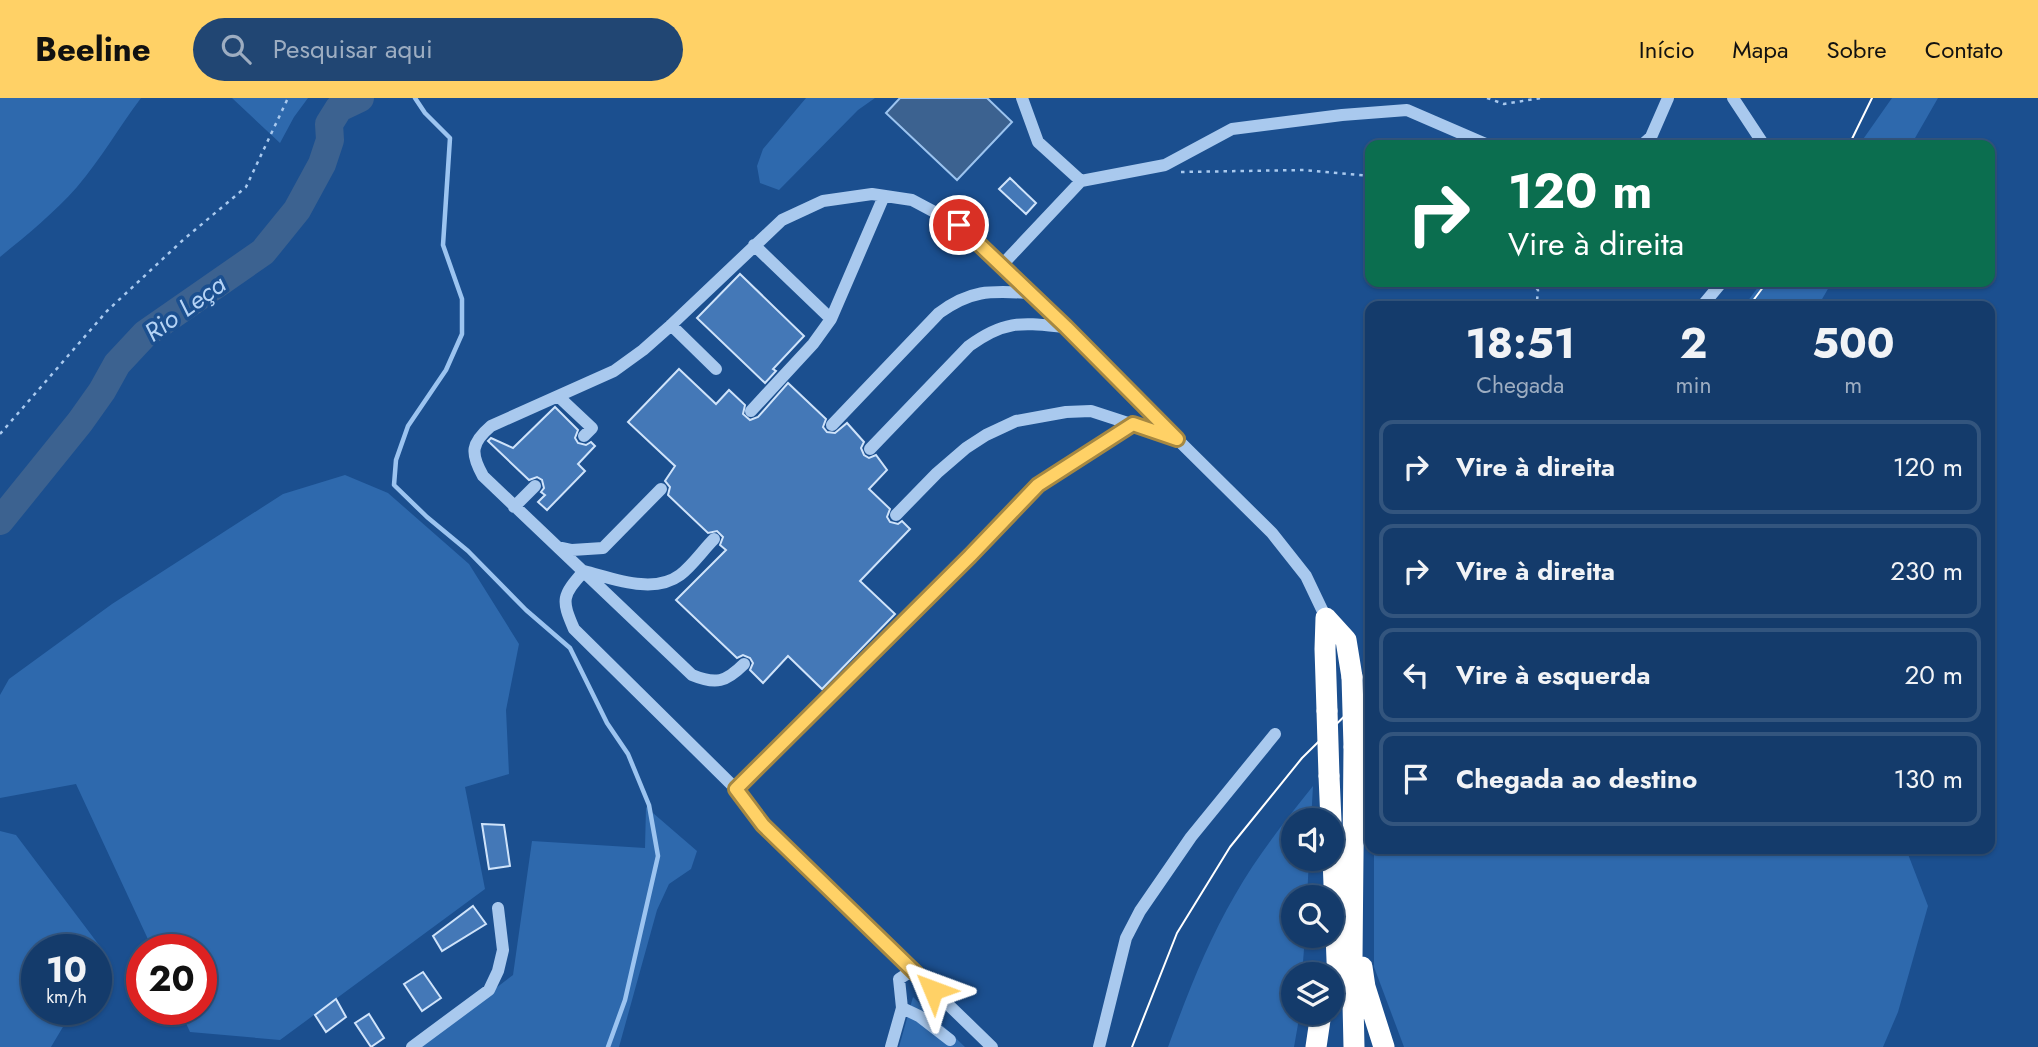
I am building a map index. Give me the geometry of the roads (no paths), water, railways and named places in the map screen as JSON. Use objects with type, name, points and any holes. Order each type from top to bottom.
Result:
[{"type":"highway","points":[[1326,618],[1346,640],[1352,677],[1354,747],[1342,885]]},
{"type":"highway","points":[[1326,618],[1330,808]]},
{"type":"highway","points":[[1344,918],[1384,1047]]},
{"type":"highway","points":[[1344,946],[1354,1047]]},
{"type":"highway","points":[[1339,1047],[1340,948]]},
{"type":"highway","points":[[1316,1047],[1319,1025]]},
{"type":"street","points":[[1022,98],[1038,142],[1081,181]]},
{"type":"street","points":[[1648,140],[1668,98]]},
{"type":"street","points":[[1733,98],[1762,140]]},
{"type":"street","points":[[1002,265],[1081,181],[1165,165],[1232,129],[1407,110],[1477,140]]},
{"type":"street","points":[[744,664],[730,678],[718,681],[704,680],[692,674],[514,508],[483,476],[475,463],[473,451],[480,436],[491,426],[614,371],[643,350],[782,220],[823,201],[872,194],[912,200],[959,225],[1002,265],[1272,533],[1306,576],[1326,618]]},
{"type":"street","points":[[751,411],[813,344],[831,319],[884,196]]},
{"type":"street","points":[[754,245],[831,319]]},
{"type":"street","points":[[1706,301],[1718,287]]},
{"type":"street","points":[[832,425],[939,313],[956,300],[987,290],[1030,293]]},
{"type":"street","points":[[870,449],[969,346],[984,335],[1002,326],[1015,324],[1066,327]]},
{"type":"street","points":[[671,325],[716,369]]},
{"type":"street","points":[[559,397],[592,428],[584,436]]},
{"type":"street","points":[[896,515],[966,448],[1016,421],[1066,412],[1091,411],[1177,439]]},
{"type":"street","points":[[736,789],[1038,485],[1133,424]]},
{"type":"street","points":[[514,508],[535,486]]},
{"type":"street","points":[[554,546],[572,550],[603,548],[662,489]]},
{"type":"street","points":[[584,571],[621,580],[660,585],[680,575],[714,539]]},
{"type":"street","points":[[584,571],[569,588],[564,606],[574,629],[736,789],[763,825],[992,1047]]},
{"type":"street","points":[[1099,1047],[1126,938],[1139,912],[1191,837],[1275,734]]},
{"type":"street","points":[[412,1047],[489,990],[498,971],[503,950],[498,908]]},
{"type":"street","points":[[891,1047],[902,1008],[899,979],[913,970]]},
{"type":"street","points":[[902,1008],[919,1016],[950,1040]]},
{"type":"waterway","name":"Rio Leça","points":[[0,521],[80,422],[117,364],[145,334],[263,252],[297,210],[322,164],[330,140],[329,124],[339,108],[360,98]]},
{"type":"waterway","points":[[415,98],[425,113],[450,138],[443,245],[462,299],[462,334],[446,370],[408,426],[396,460],[394,485],[570,648],[607,723],[628,754],[649,805],[658,856],[625,1000],[608,1047]]},
{"type":"tram line","points":[[1851,140],[1872,98]]},
{"type":"tram line","points":[[1753,301],[1763,287]]},
{"type":"tram line","points":[[1132,1047],[1177,933],[1230,847],[1302,758],[1365,696]]}]
